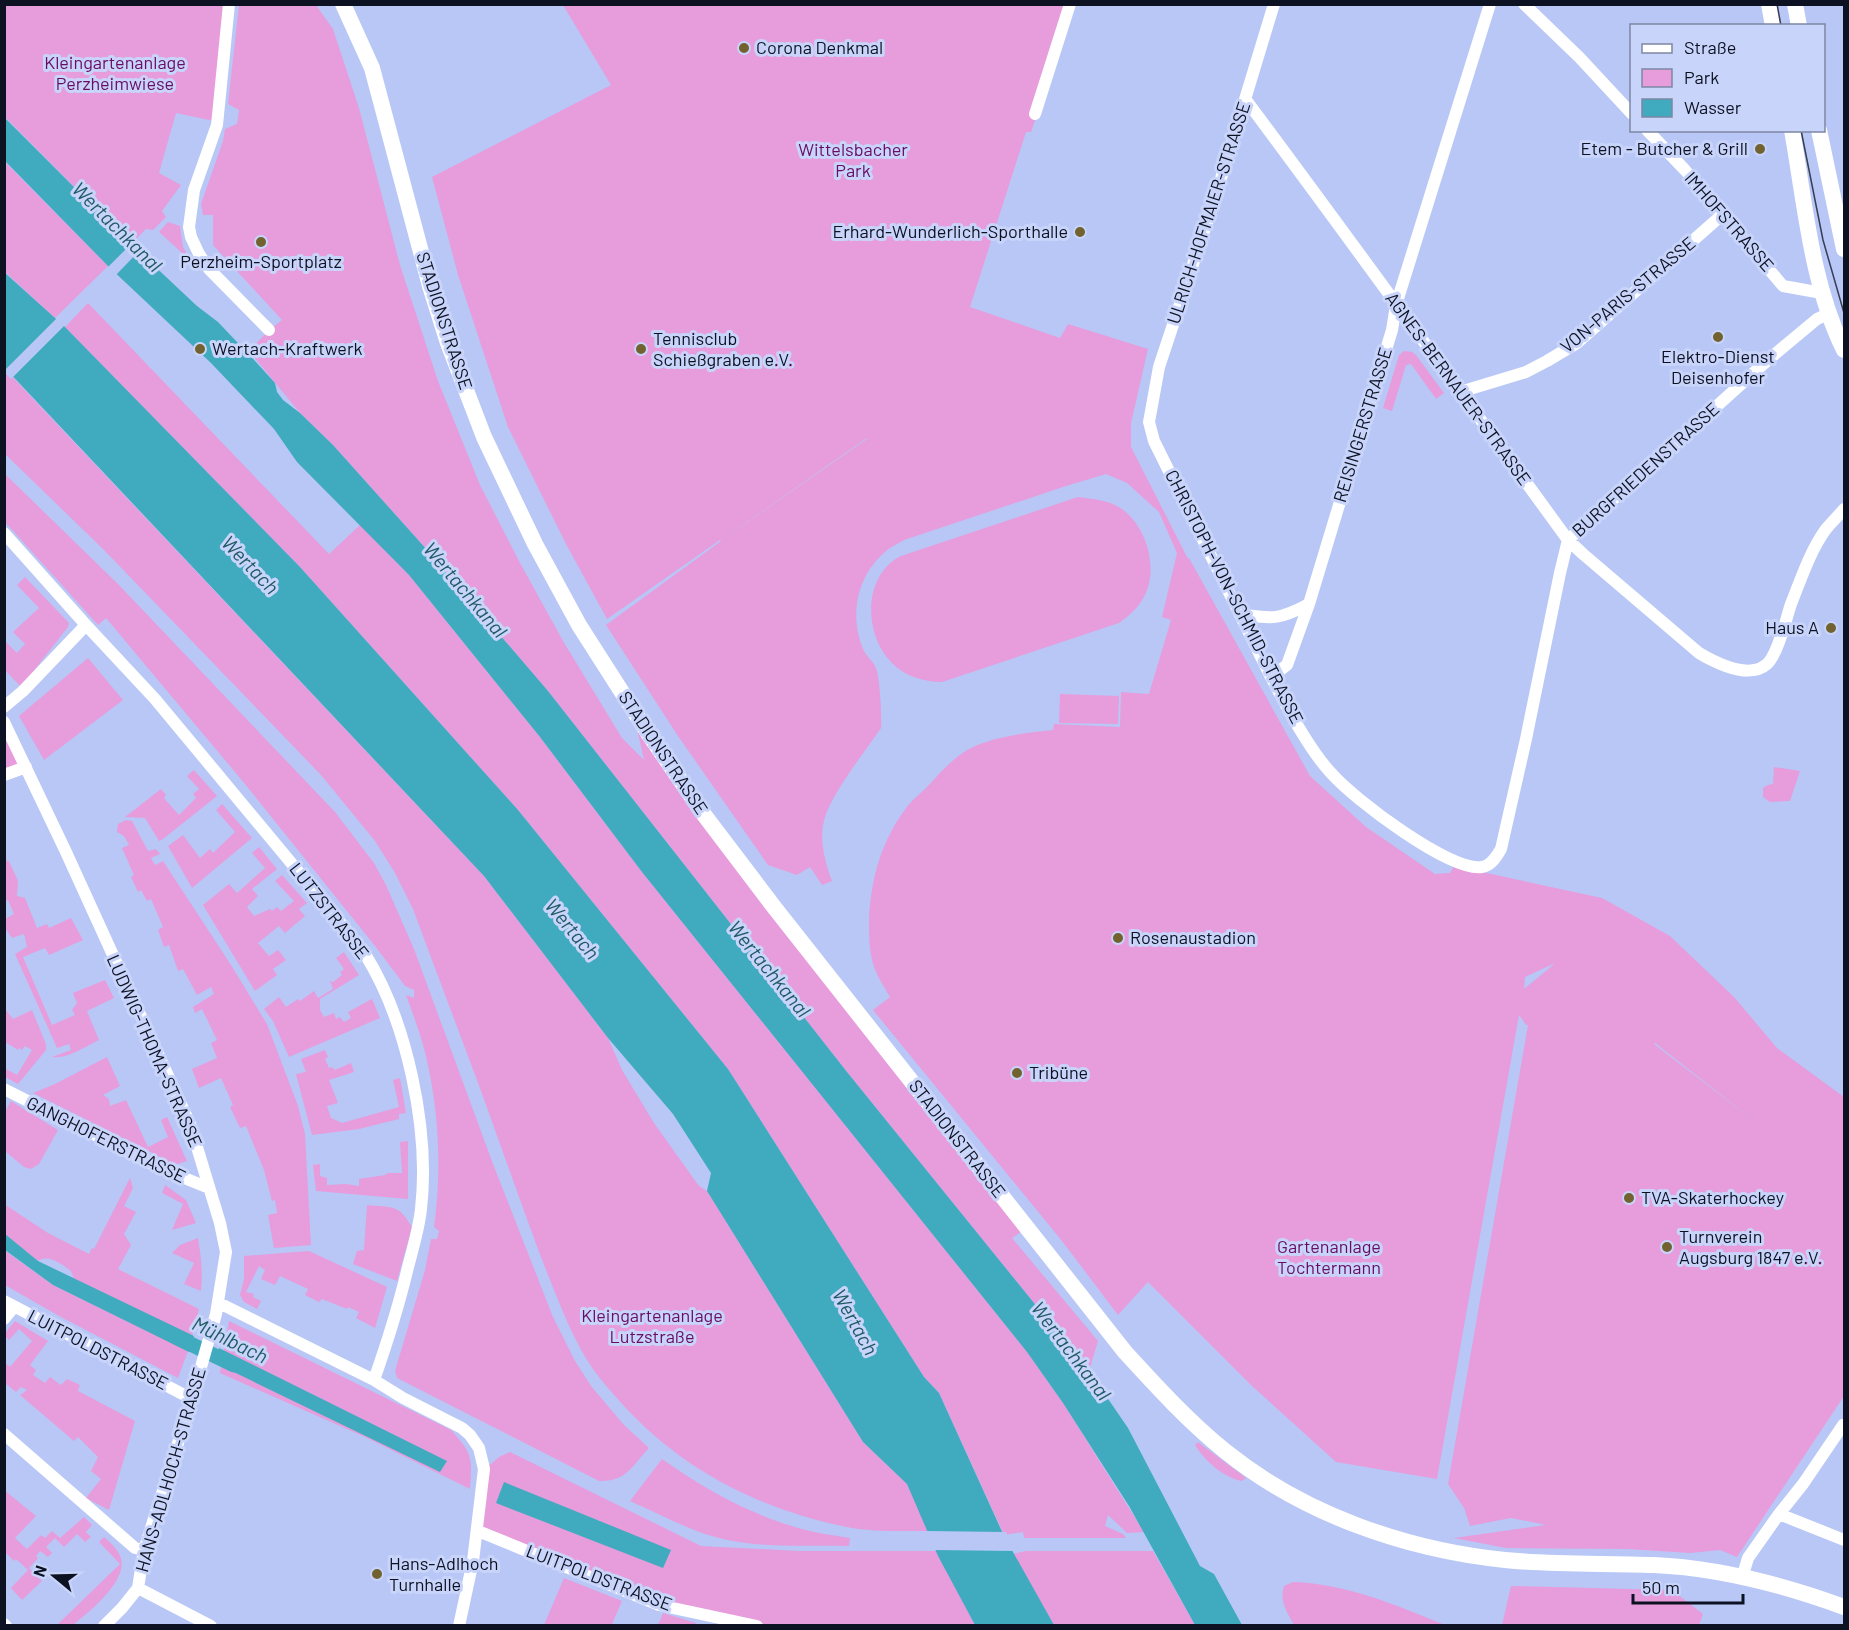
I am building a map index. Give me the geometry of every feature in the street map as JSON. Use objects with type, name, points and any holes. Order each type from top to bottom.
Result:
[{"type":"street","points":[[229,4],[217,125],[194,190],[189,227],[199,254],[209,268],[269,330]]},
{"type":"street","name":"STADIONSTRASSE","points":[[343,4],[372,68],[430,286],[452,354],[484,437],[530,534],[579,625],[648,733],[712,825],[774,907],[1119,1345],[1167,1398],[1227,1452],[1274,1484],[1337,1517],[1399,1539],[1452,1553],[1503,1560],[1557,1564],[1656,1565],[1699,1570],[1791,1588],[1845,1607]]},
{"type":"street","points":[[1035,114],[1070,4]]},
{"type":"street","name":"ULRICH-HOFMAIER-STRASSE","points":[[1149,422],[1159,367],[1246,100],[1274,4]]},
{"type":"street","name":"REISINGERSTRASSE","points":[[1271,677],[1287,665],[1309,604],[1392,330],[1396,305],[1490,4]]},
{"type":"street","points":[[1524,4],[1580,58],[1630,112]]},
{"type":"street","points":[[1769,4],[1773,24]]},
{"type":"street","points":[[1795,4],[1799,24]]},
{"type":"street","name":"AGNES-BERNAUER-STRASSE","points":[[1246,100],[1359,251],[1568,540],[1699,652],[1718,664],[1733,668],[1759,669],[1768,663],[1774,655],[1791,604],[1810,558],[1827,528],[1845,508]]},
{"type":"street","name":"IMHOFSTRASSE","points":[[1649,132],[1723,214],[1783,286],[1822,293]]},
{"type":"street","points":[[1792,132],[1822,293],[1828,314],[1845,350]]},
{"type":"street","points":[[1819,132],[1845,249]]},
{"type":"street","name":"VON-PARIS-STRASSE","points":[[1460,392],[1526,372],[1577,343],[1723,214]]},
{"type":"street","name":"BURGFRIEDENSTRASSE","points":[[1501,849],[1568,540],[1769,359],[1817,319],[1828,314]]},
{"type":"street","name":"CHRISTOPH-VON-SCHMID-STRASSE","points":[[1149,422],[1154,441],[1271,677],[1322,763],[1371,809],[1402,832],[1455,860],[1470,866],[1485,866],[1498,856],[1501,849]]},
{"type":"street","name":"LUTZSTRASSE","points":[[4,533],[155,699],[337,918],[365,955],[387,999],[400,1031],[415,1089],[421,1132],[423,1175],[418,1229],[394,1321],[374,1380]]},
{"type":"street","points":[[1240,614],[1280,618],[1309,604]]},
{"type":"street","points":[[4,707],[20,694],[86,625]]},
{"type":"street","name":"LUDWIG-THOMA-STRASSE","points":[[4,722],[190,1124],[220,1223],[226,1252],[219,1303]]},
{"type":"street","points":[[4,775],[26,767]]},
{"type":"street","name":"GANGHOFERSTRASSE","points":[[4,1089],[162,1169],[209,1188]]},
{"type":"street","points":[[219,1303],[374,1380],[403,1398],[462,1428],[470,1435],[479,1448],[484,1470],[474,1561],[459,1626]]},
{"type":"street","name":"HANS-ADLHOCH-STRASSE","points":[[104,1626],[138,1588],[144,1550],[192,1399],[219,1303]]},
{"type":"street","points":[[4,1319],[9,1304]]},
{"type":"street","name":"LUITPOLDSTRASSE","points":[[9,1304],[192,1399]]},
{"type":"street","points":[[1742,1578],[1748,1558],[1843,1428]]},
{"type":"street","points":[[4,1434],[135,1548],[144,1550]]},
{"type":"street","points":[[1779,1514],[1845,1540]]},
{"type":"street","name":"LUITPOLDSTRASSE","points":[[478,1531],[659,1605],[757,1626]]},
{"type":"street","points":[[138,1588],[211,1626]]},
{"type":"green space","name":"Kleingartenanlage Perzheimwiese","points":[[4,5],[225,5],[214,121],[176,113],[159,173],[181,185],[162,211],[166,217],[153,230],[146,229],[131,244],[5,117]]},
{"type":"green space","points":[[239,5],[316,5],[333,29],[359,108],[400,265],[438,381],[480,485],[563,641],[622,738],[644,760],[637,729],[648,733],[1027,1228],[1012,1238],[1098,1341],[1089,1371],[847,1072],[548,691],[428,551],[333,445],[300,413],[249,351],[282,320],[213,245],[213,215],[203,215],[201,204],[225,129],[237,124],[239,110],[228,104]]},
{"type":"green space","points":[[563,5],[1074,5],[1031,132],[1026,132],[970,307],[1060,338],[1068,324],[1148,349],[1131,423],[1131,447],[1188,559],[1310,776],[1366,827],[1435,874],[1450,873],[1454,866],[1602,898],[1670,936],[1734,997],[1777,1048],[1844,1097],[1844,1396],[1737,1557],[1720,1550],[1690,1553],[1627,1549],[1506,1548],[1454,1538],[1546,1525],[1511,1518],[1470,1526],[1464,1508],[1448,1484],[1528,1025],[1519,1015],[1437,1479],[1336,1462],[1252,1386],[1148,1282],[1118,1315],[1062,1241],[873,1010],[890,997],[872,960],[869,935],[870,904],[879,861],[897,821],[911,802],[949,764],[982,743],[1053,730],[1054,724],[1120,727],[1121,692],[1149,694],[1171,620],[1162,617],[1177,553],[1159,512],[1127,483],[1106,474],[904,540],[887,550],[868,572],[862,584],[856,610],[863,649],[875,665],[877,673],[881,728],[840,786],[824,821],[822,836],[824,851],[832,881],[822,885],[810,867],[797,875],[768,865],[678,736],[606,625],[721,541],[607,619],[566,544],[508,427],[458,275],[432,177],[611,85]],"holes":[[[867,439],[723,539],[737,529]],[[1553,964],[1524,989],[1525,977]],[[1655,1043],[1758,1124],[1654,1044]]]},
{"type":"green space","points":[[4,161],[108,266],[55,318],[5,272]]},
{"type":"green space","points":[[168,222],[180,226],[183,247],[191,261],[159,232]]},
{"type":"green space","points":[[88,303],[329,554],[360,525],[409,575],[540,737],[642,872],[1027,1352],[1063,1403],[1144,1532],[1127,1533],[1108,1515],[1105,1526],[1123,1534],[1126,1538],[1024,1538],[1023,1532],[1004,1535],[939,1393],[924,1377],[728,1069],[518,810],[300,567],[65,327]]},
{"type":"green space","points":[[1404,351],[1416,355],[1444,393],[1436,399],[1411,364],[1406,365],[1392,411],[1383,408],[1399,355]]},
{"type":"green space","points":[[4,368],[484,876],[608,1038],[622,1070],[654,1123],[699,1186],[707,1191],[863,1442],[907,1484],[928,1531],[856,1529],[813,1519],[749,1496],[719,1481],[664,1443],[638,1421],[600,1379],[581,1349],[555,1293],[413,909],[395,873],[375,841],[321,775],[104,550],[5,454]]},
{"type":"green space","name":"Kleingartenanlage Lutzstraße","points":[[5,474],[119,585],[335,812],[374,863],[414,949],[493,1164],[553,1317],[575,1361],[591,1386],[624,1425],[649,1448],[622,1476],[608,1481],[599,1481],[397,1378],[395,1371],[425,1270],[431,1239],[437,1239],[439,1231],[434,1227],[438,1183],[436,1117],[425,1052],[406,995],[414,998],[414,990],[405,986],[245,784],[106,618],[98,625],[5,522]]},
{"type":"green space","points":[[1078,497],[1106,502],[1122,509],[1131,517],[1144,537],[1150,562],[1148,586],[1142,601],[1130,615],[1119,623],[942,682],[914,677],[891,662],[875,636],[871,605],[879,576],[889,565],[901,556]]},
{"type":"green space","points":[[25,577],[69,623],[21,687],[5,670],[5,641],[17,653],[25,644],[13,632],[39,608],[17,585]]},
{"type":"green space","points":[[88,658],[123,700],[44,760],[19,716]]},
{"type":"green space","points":[[1060,694],[1119,696],[1118,724],[1059,723]]},
{"type":"green space","points":[[4,722],[26,767],[4,775]]},
{"type":"green space","points":[[1774,767],[1800,771],[1790,801],[1770,802],[1763,797],[1763,788],[1773,784]]},
{"type":"green space","points":[[194,770],[217,796],[163,839],[159,841],[145,818],[125,817],[161,789],[166,795],[164,798],[179,815],[196,798],[193,794],[199,789],[187,776]]},
{"type":"green space","points":[[222,804],[252,838],[192,888],[168,846],[183,835],[200,858],[210,849],[213,853],[235,832],[216,810]]},
{"type":"green space","points":[[126,820],[132,821],[148,851],[156,849],[160,854],[151,858],[155,865],[163,861],[267,1024],[298,1106],[305,1134],[311,1245],[274,1248],[268,1215],[277,1213],[275,1200],[272,1201],[264,1170],[246,1126],[240,1128],[230,1107],[233,1105],[221,1078],[199,1088],[192,1069],[217,1058],[211,1043],[217,1040],[202,1009],[195,1013],[193,1007],[214,994],[211,987],[197,995],[183,969],[178,971],[169,945],[164,947],[158,930],[163,927],[151,899],[147,901],[141,890],[138,892],[131,877],[134,875],[122,848],[129,845],[124,836],[117,832],[118,824]]},
{"type":"green space","points":[[259,847],[277,869],[252,889],[258,896],[247,907],[254,916],[270,909],[272,911],[277,907],[281,911],[294,901],[275,881],[282,875],[307,903],[299,909],[305,916],[285,933],[279,926],[258,943],[269,956],[278,950],[286,960],[273,969],[277,975],[255,991],[203,905],[229,884],[237,893],[265,868],[252,853]]},
{"type":"green space","points":[[5,858],[9,861],[18,881],[17,896],[25,898],[37,928],[47,924],[49,928],[71,918],[83,940],[49,955],[45,948],[23,957],[52,1025],[75,1015],[72,1010],[77,1003],[73,993],[105,980],[114,998],[87,1011],[99,1040],[70,1054],[52,1057],[71,1050],[69,1044],[57,1048],[15,954],[27,947],[24,934],[12,938],[5,928],[5,919],[14,914],[8,900],[5,901]]},
{"type":"green space","points":[[344,952],[359,975],[320,999],[320,1010],[324,1017],[334,1013],[336,1019],[340,1017],[344,1022],[351,1018],[348,1012],[372,999],[380,1018],[289,1057],[273,1021],[264,1009],[279,997],[286,1007],[314,991],[318,998],[333,989],[330,981],[333,982],[342,975],[340,972],[344,969],[336,958]]},
{"type":"green space","points":[[5,1009],[13,1019],[32,1010],[46,1044],[46,1050],[18,1084],[5,1077],[6,1069],[17,1075],[32,1050],[25,1046],[22,1050],[19,1048],[18,1050],[5,1042]]},
{"type":"green space","points":[[325,1050],[328,1057],[325,1059],[329,1068],[332,1067],[335,1070],[351,1063],[354,1072],[329,1080],[338,1103],[327,1106],[331,1118],[342,1123],[399,1107],[393,1080],[400,1078],[406,1113],[399,1114],[399,1119],[359,1129],[312,1135],[296,1074],[306,1072],[301,1059]]},
{"type":"green space","points":[[107,1057],[120,1086],[103,1095],[109,1099],[110,1106],[126,1100],[148,1147],[168,1137],[161,1120],[167,1117],[187,1161],[174,1165],[33,1093]]},
{"type":"green space","points":[[11,1101],[58,1130],[39,1164],[31,1169],[24,1167],[5,1151],[5,1112]]},
{"type":"green space","points":[[408,1141],[408,1199],[316,1191],[313,1165],[320,1164],[320,1176],[327,1178],[327,1185],[359,1186],[359,1179],[388,1173],[402,1173],[400,1142]]},
{"type":"green space","points":[[130,1178],[133,1188],[124,1206],[136,1212],[124,1234],[131,1245],[118,1269],[199,1309],[192,1336],[74,1279],[71,1271],[55,1261],[42,1259],[38,1261],[5,1235],[4,1204],[48,1233],[89,1254],[92,1248],[94,1249]]},
{"type":"green space","points":[[165,1185],[186,1200],[196,1223],[172,1230],[183,1204],[162,1193]]},
{"type":"green space","points":[[367,1205],[394,1208],[403,1214],[412,1227],[397,1281],[353,1264],[357,1251],[364,1250]]},
{"type":"green space","points":[[198,1238],[201,1291],[184,1284],[194,1263],[172,1253],[180,1245]]},
{"type":"green space","points":[[4,1250],[53,1285],[188,1351],[178,1378],[5,1285]]},
{"type":"green space","points":[[309,1251],[387,1287],[375,1328],[356,1318],[359,1312],[322,1299],[319,1302],[305,1295],[308,1289],[280,1276],[275,1285],[261,1279],[265,1270],[259,1266],[246,1292],[254,1294],[253,1297],[261,1301],[257,1309],[244,1302],[240,1295],[244,1279],[244,1256]]},
{"type":"green space","points":[[15,1321],[48,1341],[30,1365],[36,1370],[33,1375],[45,1383],[50,1377],[61,1385],[67,1379],[80,1385],[78,1391],[135,1421],[109,1510],[86,1498],[101,1479],[91,1471],[98,1457],[78,1437],[74,1441],[20,1395],[27,1390],[21,1387],[16,1392],[5,1383],[4,1362],[10,1367],[32,1341],[19,1329],[9,1340],[5,1336]]},
{"type":"green space","points":[[229,1321],[451,1430],[464,1445],[470,1457],[470,1489],[365,1437],[220,1373]]},
{"type":"green space","points":[[1198,1442],[1246,1478],[1242,1481],[1235,1479],[1216,1468],[1195,1445]]},
{"type":"green space","points":[[510,1452],[701,1546],[799,1551],[936,1551],[975,1625],[761,1625],[659,1605],[478,1530],[485,1469],[499,1457]]},
{"type":"green space","points":[[662,1459],[709,1490],[760,1515],[802,1529],[850,1538],[849,1546],[776,1545],[733,1541],[694,1530],[630,1501]]},
{"type":"green space","points":[[4,1490],[36,1516],[15,1538],[27,1549],[41,1535],[45,1538],[52,1531],[60,1538],[84,1517],[92,1525],[86,1532],[91,1537],[85,1542],[77,1534],[64,1547],[55,1538],[46,1547],[52,1553],[48,1557],[40,1551],[36,1556],[38,1558],[29,1568],[42,1581],[22,1600],[11,1588],[28,1570],[5,1552]]},
{"type":"green space","points":[[104,1537],[121,1559],[121,1568],[113,1587],[73,1625],[57,1625],[120,1564],[99,1542]]},
{"type":"green space","points":[[1026,1551],[1153,1551],[1195,1625],[1054,1625],[1013,1554]]},
{"type":"green space","points":[[564,1578],[622,1601],[612,1624],[614,1625],[544,1625]]},
{"type":"green space","points":[[1293,1582],[1352,1591],[1445,1625],[1294,1625],[1282,1597],[1284,1586]]},
{"type":"green space","points":[[1511,1586],[1672,1590],[1703,1614],[1699,1625],[1502,1625]]},
{"type":"green space","points":[[663,1613],[696,1623],[695,1625],[655,1625],[659,1623]]},
{"type":"water","name":"Wertachkanal","points":[[4,117],[131,244],[197,306],[218,322],[256,362],[275,383],[277,392],[283,400],[333,445],[548,691],[847,1072],[1089,1371],[1128,1428],[1200,1566],[1214,1574],[1242,1625],[1195,1625],[1129,1506],[1063,1403],[1027,1352],[642,872],[540,737],[409,575],[297,462],[274,429],[211,363],[108,266],[5,161]]},
{"type":"water","name":"Wertach","points":[[4,272],[65,327],[300,567],[518,810],[728,1069],[924,1377],[939,1393],[1004,1536],[1054,1625],[975,1625],[938,1556],[907,1484],[863,1442],[707,1191],[711,1173],[673,1114],[608,1038],[484,876],[5,368]]},
{"type":"water","points":[[5,1234],[38,1261],[194,1336],[189,1352],[53,1285],[5,1250]]},
{"type":"water","points":[[219,1348],[447,1461],[440,1472],[215,1363]]},
{"type":"water","points":[[504,1482],[671,1550],[663,1568],[496,1503]]},
{"type":"pier","points":[[133,242],[141,249],[115,276],[107,268]]},
{"type":"pier","points":[[58,317],[66,324],[11,379],[4,372],[5,370]]},
{"type":"pier","points":[[925,1531],[1006,1532],[1015,1551],[933,1550]]},
{"type":"waterway","name":"Mühlbach","points":[[174,1336],[234,1365]]},
{"type":"tram line","points":[[1777,4],[1781,24]]},
{"type":"tram line","points":[[1801,132],[1823,240],[1844,313]]},
{"type":"place","name":"Corona Denkmal","points":[[744,48]]},
{"type":"place","name":"Etem - Butcher & Grill","points":[[1760,149]]},
{"type":"place","name":"Erhard-Wunderlich-Sporthalle","points":[[1080,232]]},
{"type":"place","name":"Perzheim-Sportplatz","points":[[261,242]]},
{"type":"place","name":"Elektro-Dienst Deisenhofer","points":[[1718,337]]},
{"type":"place","name":"Wertach-Kraftwerk","points":[[200,349]]},
{"type":"place","name":"Tennisclub Schießgraben e.V.","points":[[641,349]]},
{"type":"place","name":"Haus A","points":[[1831,628]]},
{"type":"place","name":"Rosenaustadion","points":[[1118,938]]},
{"type":"place","name":"Tribüne","points":[[1017,1073]]},
{"type":"place","name":"TVA-Skaterhockey","points":[[1629,1198]]},
{"type":"place","name":"Turnverein Augsburg 1847 e.V.","points":[[1667,1247]]},
{"type":"place","name":"Hans-Adlhoch Turnhalle","points":[[377,1574]]},
{"type":"park label","name":"Wittelsbacher Park","points":[[853,160]]},
{"type":"park label","name":"Gartenanlage Tochtermann","points":[[1329,1257]]}]
